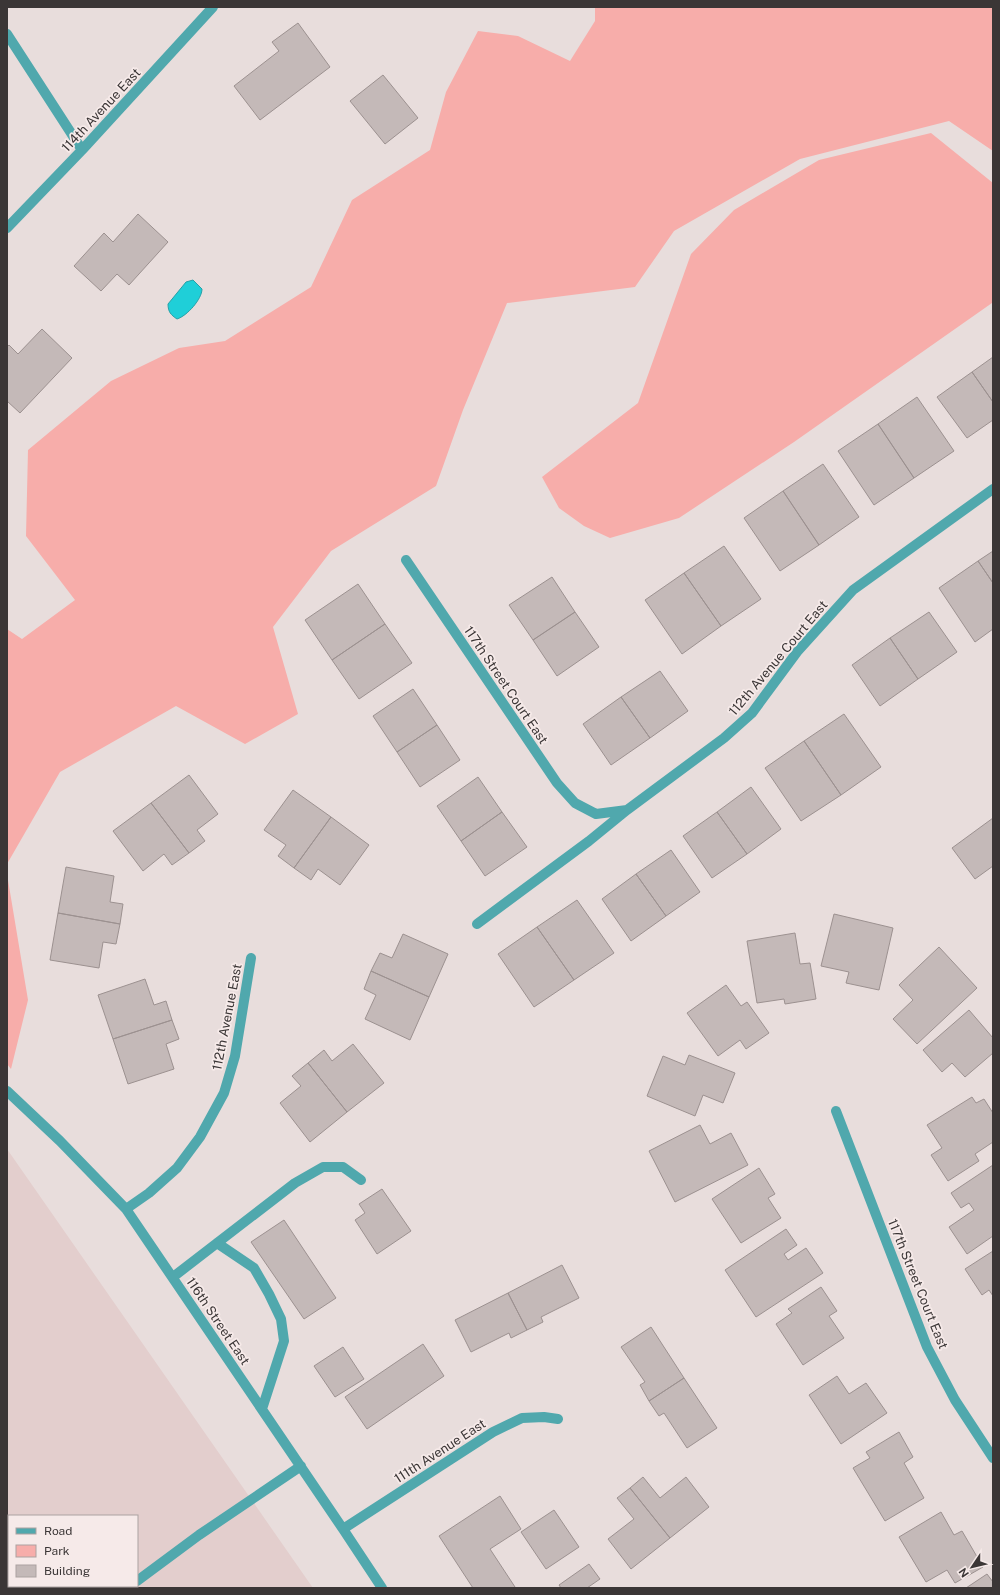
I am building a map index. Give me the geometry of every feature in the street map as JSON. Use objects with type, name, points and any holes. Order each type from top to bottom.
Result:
[{"type":"street","name":"114th Avenue East","points":[[7,228],[82,150],[213,7]]},
{"type":"street","points":[[7,34],[82,150]]},
{"type":"street","name":"112th Avenue Court East","points":[[596,814],[626,810],[724,738],[752,713],[797,652],[853,590],[993,489]]},
{"type":"street","name":"117th Street Court East","points":[[406,560],[557,783],[575,803],[596,814]]},
{"type":"street","points":[[477,924],[589,842],[626,810]]},
{"type":"street","name":"112th Avenue East","points":[[126,1209],[149,1193],[177,1168],[200,1137],[224,1093],[235,1056],[251,958]]},
{"type":"street","name":"116th Street East","points":[[7,1091],[60,1141],[126,1209],[382,1588]]},
{"type":"street","name":"117th Street Court East","points":[[836,1111],[927,1347],[955,1400],[993,1458]]},
{"type":"street","points":[[173,1277],[295,1182],[323,1167],[343,1167],[361,1180]]},
{"type":"street","points":[[217,1243],[254,1268],[270,1294],[281,1319],[284,1341],[262,1409]]},
{"type":"street","name":"111th Avenue East","points":[[343,1529],[492,1432],[522,1418],[558,1418]]},
{"type":"street","points":[[138,1580],[198,1536],[301,1466]]},
{"type":"shaded area","points":[[7,1149],[313,1588],[7,1588]]},
{"type":"green space","points":[[595,7],[993,7],[993,151],[949,121],[800,159],[674,231],[635,287],[507,303],[463,410],[436,486],[331,551],[273,627],[298,714],[245,744],[176,706],[60,772],[7,864],[7,629],[22,639],[75,600],[26,536],[28,450],[111,381],[179,348],[225,341],[311,287],[352,200],[430,150],[446,92],[478,31],[518,36],[570,61],[595,21]]},
{"type":"green space","points":[[931,133],[993,183],[992,303],[794,442],[679,518],[610,538],[584,526],[559,508],[542,477],[638,403],[691,254],[734,210],[819,160]]},
{"type":"green space","points":[[7,874],[28,1000],[11,1069],[7,1064]]},
{"type":"water","points":[[193,280],[202,289],[200,297],[193,307],[177,319],[170,313],[168,304],[186,282]]},
{"type":"building","points":[[298,23],[330,67],[260,120],[234,86],[279,51],[272,42]]},
{"type":"building","points":[[383,75],[418,118],[385,144],[350,101]]},
{"type":"building","points":[[138,214],[168,242],[129,285],[117,274],[101,291],[74,266],[104,233],[113,242]]},
{"type":"building","points":[[42,329],[72,358],[20,413],[7,401],[7,347],[9,345],[18,354]]},
{"type":"building","points":[[993,357],[993,402],[972,372]]},
{"type":"building","points":[[972,372],[993,402],[993,420],[967,438],[937,397]]},
{"type":"building","points":[[917,397],[954,451],[914,478],[878,424]]},
{"type":"building","points":[[878,424],[914,478],[874,505],[838,451]]},
{"type":"building","points":[[823,464],[859,517],[819,545],[783,491]]},
{"type":"building","points":[[783,491],[819,545],[780,571],[744,518]]},
{"type":"building","points":[[724,546],[761,599],[721,626],[684,573]]},
{"type":"building","points":[[993,551],[993,583],[978,561]]},
{"type":"building","points":[[978,561],[993,583],[993,629],[975,642],[939,588]]},
{"type":"building","points":[[684,573],[721,626],[682,654],[645,600]]},
{"type":"building","points":[[552,577],[575,612],[533,640],[509,605]]},
{"type":"building","points":[[358,584],[385,624],[332,660],[305,620]]},
{"type":"building","points":[[575,612],[599,647],[557,676],[533,640]]},
{"type":"building","points":[[929,612],[957,652],[918,679],[890,638]]},
{"type":"building","points":[[385,624],[412,663],[359,699],[332,660]]},
{"type":"building","points":[[890,638],[918,679],[880,706],[852,665]]},
{"type":"building","points":[[660,671],[688,711],[650,738],[621,697]]},
{"type":"building","points":[[413,689],[437,725],[397,752],[373,716]]},
{"type":"building","points":[[621,697],[650,738],[611,765],[583,724]]},
{"type":"building","points":[[844,714],[881,767],[841,795],[804,741]]},
{"type":"building","points":[[437,725],[460,760],[420,787],[397,752]]},
{"type":"building","points":[[804,741],[841,795],[801,821],[765,768]]},
{"type":"building","points":[[189,775],[218,814],[197,830],[205,841],[189,853],[151,803]]},
{"type":"building","points":[[478,777],[502,812],[461,841],[437,806]]},
{"type":"building","points":[[751,787],[781,829],[747,854],[717,812]]},
{"type":"building","points":[[293,790],[331,817],[294,868],[278,856],[286,845],[264,830]]},
{"type":"building","points":[[151,803],[189,853],[172,865],[164,854],[143,871],[113,831]]},
{"type":"building","points":[[502,812],[527,847],[485,876],[461,841]]},
{"type":"building","points":[[717,812],[747,854],[712,878],[683,836]]},
{"type":"building","points":[[331,817],[369,845],[340,885],[318,869],[311,880],[294,868]]},
{"type":"building","points":[[993,818],[993,866],[975,879],[952,848]]},
{"type":"building","points":[[671,850],[700,892],[666,916],[636,874]]},
{"type":"building","points":[[66,867],[114,876],[110,902],[123,904],[120,924],[58,913]]},
{"type":"building","points":[[636,874],[666,916],[631,941],[602,899]]},
{"type":"building","points":[[577,900],[614,953],[574,980],[537,927]]},
{"type":"building","points":[[58,913],[120,924],[116,944],[103,942],[99,968],[50,960]]},
{"type":"building","points":[[834,914],[893,928],[879,990],[846,983],[849,972],[821,966]]},
{"type":"building","points":[[537,927],[574,980],[534,1007],[498,954]]},
{"type":"building","points":[[795,933],[800,964],[810,963],[816,999],[785,1004],[784,999],[757,1003],[747,941]]},
{"type":"building","points":[[403,934],[448,954],[429,997],[371,971],[380,953],[392,958]]},
{"type":"building","points":[[939,947],[977,988],[917,1044],[893,1019],[913,1000],[899,985]]},
{"type":"building","points":[[371,971],[429,997],[410,1040],[365,1019],[376,995],[364,989]]},
{"type":"building","points":[[145,979],[154,1005],[166,1001],[172,1020],[113,1039],[98,995]]},
{"type":"building","points":[[726,985],[741,1006],[747,1002],[769,1033],[746,1049],[740,1040],[718,1056],[687,1013]]},
{"type":"building","points":[[969,1010],[993,1038],[993,1053],[965,1077],[952,1063],[942,1072],[923,1050]]},
{"type":"building","points":[[172,1020],[179,1039],[166,1044],[174,1069],[128,1084],[113,1039]]},
{"type":"building","points":[[353,1044],[384,1083],[347,1112],[308,1063],[324,1050],[332,1061]]},
{"type":"building","points":[[689,1055],[735,1073],[723,1103],[703,1095],[695,1116],[647,1096],[663,1056],[685,1065]]},
{"type":"building","points":[[308,1063],[347,1112],[310,1142],[280,1103],[301,1086],[292,1076]]},
{"type":"building","points":[[972,1097],[976,1103],[984,1099],[993,1113],[993,1142],[975,1154],[979,1161],[948,1181],[931,1155],[942,1148],[927,1125]]},
{"type":"building","points":[[700,1125],[710,1144],[731,1133],[748,1165],[675,1202],[649,1151]]},
{"type":"building","points":[[993,1165],[993,1236],[967,1254],[949,1227],[974,1210],[969,1203],[961,1208],[951,1193]]},
{"type":"building","points":[[759,1168],[775,1194],[768,1198],[781,1218],[741,1243],[712,1199]]},
{"type":"building","points":[[382,1189],[411,1231],[377,1254],[355,1220],[365,1213],[359,1204]]},
{"type":"building","points":[[284,1220],[336,1298],[304,1319],[251,1242]]},
{"type":"building","points":[[786,1229],[797,1245],[784,1254],[788,1260],[806,1248],[823,1273],[756,1317],[725,1270]]},
{"type":"building","points":[[993,1251],[993,1296],[989,1290],[982,1295],[965,1269]]},
{"type":"building","points":[[562,1265],[579,1298],[541,1317],[543,1322],[527,1330],[508,1293]]},
{"type":"building","points":[[821,1287],[837,1311],[829,1316],[844,1338],[803,1365],[776,1324],[792,1313],[788,1309]]},
{"type":"building","points":[[508,1293],[527,1330],[511,1338],[509,1333],[471,1352],[455,1320]]},
{"type":"building","points":[[651,1327],[684,1378],[649,1401],[640,1385],[645,1382],[621,1347]]},
{"type":"building","points":[[423,1344],[444,1376],[367,1429],[345,1397]]},
{"type":"building","points":[[343,1347],[364,1379],[335,1397],[314,1366]]},
{"type":"building","points":[[837,1376],[849,1394],[866,1383],[887,1413],[841,1444],[809,1395]]},
{"type":"building","points":[[684,1378],[717,1428],[687,1448],[664,1413],[659,1416],[649,1401]]},
{"type":"building","points":[[899,1432],[913,1457],[904,1463],[924,1498],[885,1521],[853,1468],[870,1458],[866,1452]]},
{"type":"building","points":[[643,1477],[660,1498],[686,1477],[709,1507],[670,1538],[630,1488]]},
{"type":"building","points":[[630,1488],[670,1538],[631,1569],[608,1539],[634,1519],[617,1498]]},
{"type":"building","points":[[500,1496],[521,1529],[490,1549],[515,1587],[473,1588],[439,1536]]},
{"type":"building","points":[[554,1510],[579,1547],[546,1569],[521,1532]]},
{"type":"building","points":[[941,1512],[954,1535],[962,1531],[983,1567],[955,1583],[947,1570],[926,1582],[899,1537]]},
{"type":"building","points":[[589,1564],[600,1579],[587,1588],[561,1588],[559,1585]]},
{"type":"building","points":[[987,1574],[993,1582],[993,1588],[966,1588]]}]
